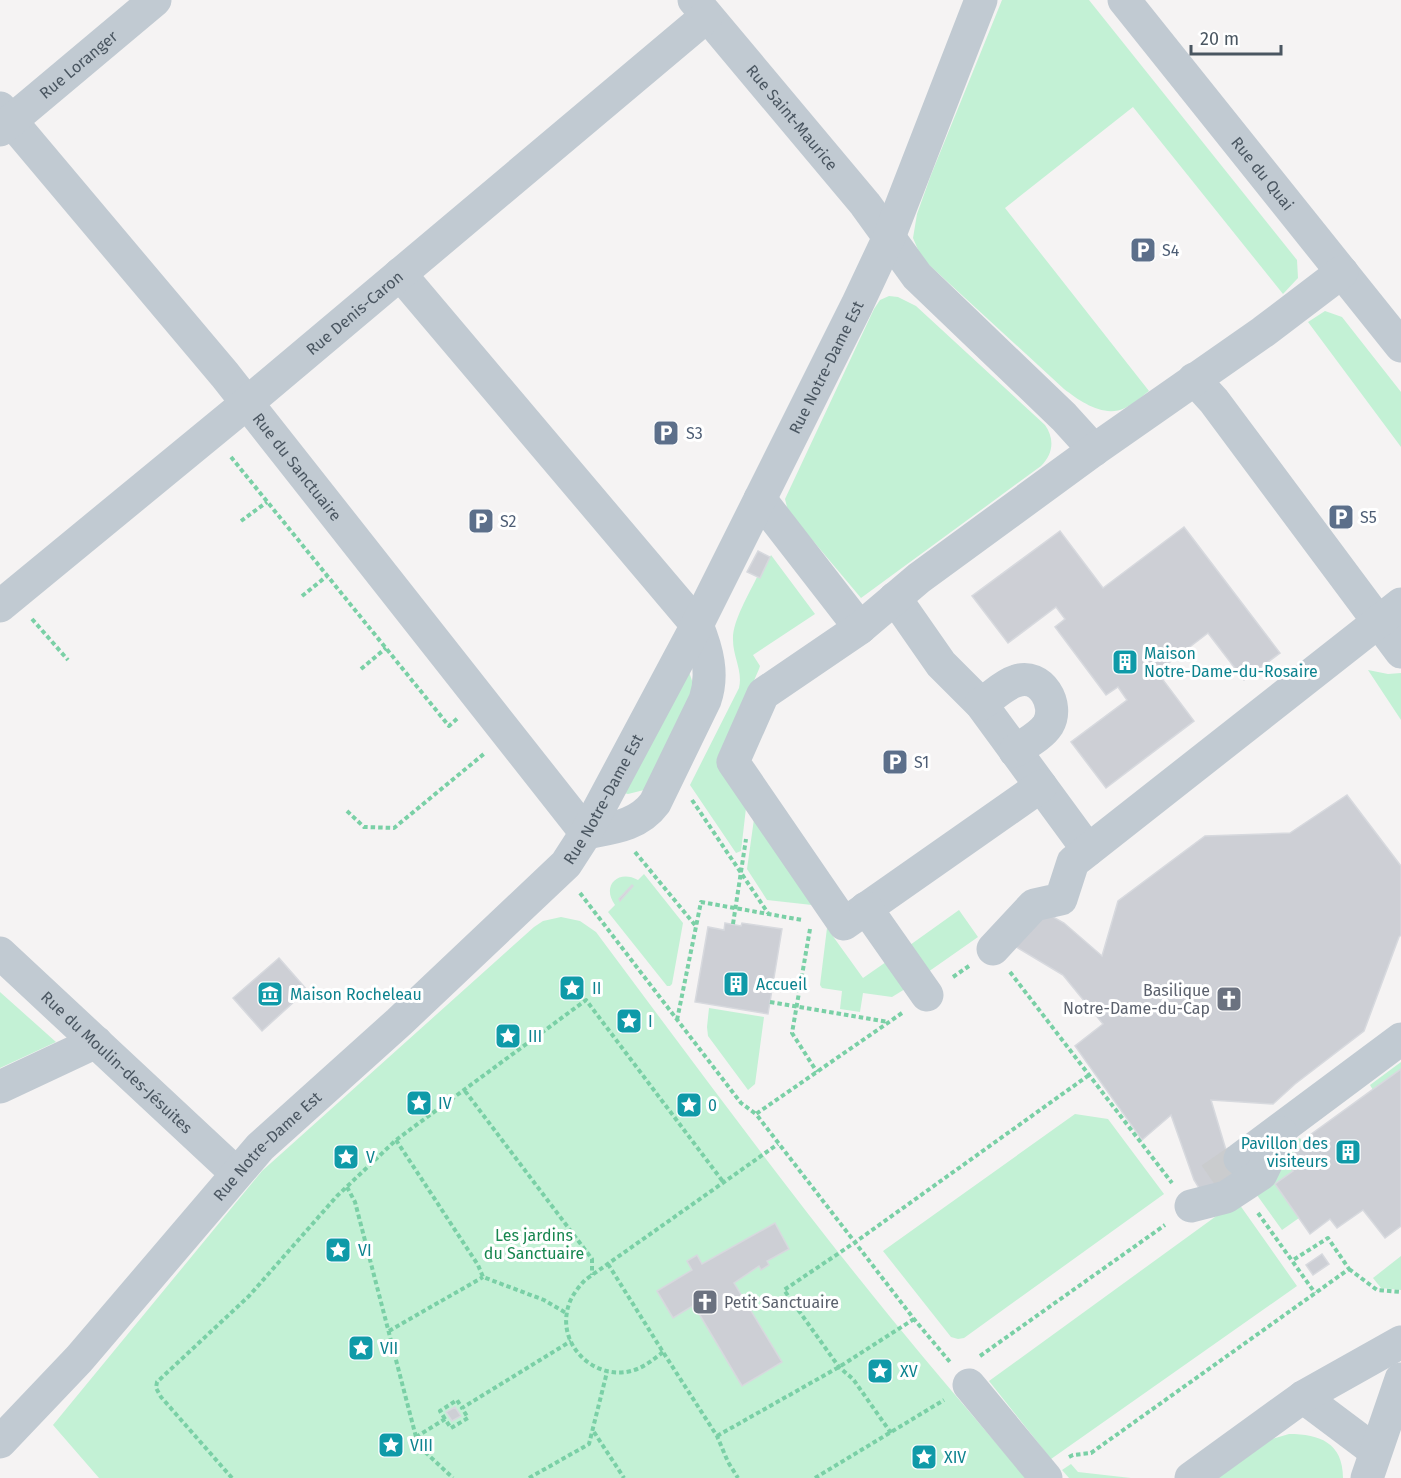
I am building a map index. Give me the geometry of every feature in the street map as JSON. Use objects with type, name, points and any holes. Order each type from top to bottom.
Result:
[{"type":"street","name":"Rue Loranger","points":[[4,119],[155,0]]},
{"type":"street","name":"Rue Notre-Dame Est","points":[[0,1442],[78,1359],[236,1173],[270,1137],[399,1022],[561,869],[586,833],[697,625],[889,237],[981,0]]},
{"type":"street","name":"Rue du Quai","points":[[1124,0],[1401,346]]},
{"type":"street","name":"Rue Saint-Maurice","points":[[701,8],[865,204],[928,288],[1064,417],[1094,450]]},
{"type":"street","name":"Rue Denis-Caron","points":[[6,601],[400,274],[701,8]]},
{"type":"street","name":"Rue du Sanctuaire","points":[[4,119],[247,403],[586,833]]},
{"type":"street","points":[[1041,786],[844,924],[733,762],[763,694],[860,628],[919,578],[1194,378],[1263,332],[1342,272]]},
{"type":"street","points":[[400,274],[697,625],[706,648],[709,662],[709,688],[705,700],[649,812],[640,819],[623,826],[586,833]]},
{"type":"street","points":[[1194,378],[1390,614],[1401,652]]},
{"type":"street","points":[[760,499],[860,628]]},
{"type":"street","points":[[895,598],[941,664],[981,704],[1088,850]]},
{"type":"street","points":[[993,949],[1034,905],[1061,899],[1073,862],[1390,614]]},
{"type":"street","points":[[981,704],[1008,685],[1020,680],[1036,683],[1047,694],[1052,709],[1048,724],[1043,731],[1015,751]]},
{"type":"street","points":[[866,908],[927,995]]},
{"type":"street","name":"Rue du Moulin-des-Jésuites","points":[[0,953],[236,1173]]},
{"type":"street","points":[[1240,1158],[1283,1129],[1401,1039]]},
{"type":"street","points":[[0,1087],[96,1042]]},
{"type":"street","points":[[1191,1206],[1226,1197],[1261,1174],[1283,1129]]},
{"type":"street","points":[[1191,1206],[1201,1186],[1211,1179]]},
{"type":"street","points":[[1191,1478],[1303,1397],[1401,1342]]},
{"type":"street","points":[[963,1378],[1045,1477]]},
{"type":"street","points":[[1303,1397],[1371,1465],[1401,1379]]},
{"type":"path","points":[[212,431],[448,726],[482,699]]},
{"type":"path","points":[[241,521],[267,502]]},
{"type":"path","points":[[302,596],[327,576]]},
{"type":"path","points":[[6,601],[68,660]]},
{"type":"path","points":[[361,669],[386,648]]},
{"type":"path","points":[[347,811],[364,827],[394,828],[509,734]]},
{"type":"path","points":[[686,792],[768,914]]},
{"type":"path","points":[[733,924],[750,813],[762,803]]},
{"type":"path","points":[[633,850],[696,926]]},
{"type":"path","points":[[561,869],[741,1103],[756,1114],[854,1243],[963,1378]]},
{"type":"path","points":[[677,1020],[701,902],[811,921],[792,1033],[817,1072]]},
{"type":"path","points":[[756,1114],[993,949],[1191,1206],[891,1433],[815,1478]]},
{"type":"path","points":[[231,1478],[161,1397],[156,1388],[157,1382],[249,1296],[347,1186],[396,1140],[586,1000],[724,1183]]},
{"type":"path","points":[[770,1002],[889,1022]]},
{"type":"path","points":[[891,1433],[853,1379],[839,1367],[784,1290],[854,1243],[1089,1075]]},
{"type":"path","points":[[465,1091],[592,1259],[592,1275]]},
{"type":"path","points":[[396,1140],[478,1265],[483,1277],[544,1300],[566,1313]]},
{"type":"path","points":[[663,1352],[644,1366],[631,1371],[607,1372],[593,1366],[583,1359],[571,1341],[566,1325],[566,1313],[570,1300],[576,1290],[592,1275],[778,1144]]},
{"type":"path","points":[[347,1186],[355,1202],[416,1437],[423,1450],[452,1478]]},
{"type":"path","points":[[1253,1207],[1315,1293]]},
{"type":"path","points":[[1293,1260],[1328,1238],[1349,1269],[1377,1290],[1401,1292]]},
{"type":"path","points":[[608,1264],[717,1436],[738,1478]]},
{"type":"path","points":[[1045,1477],[1073,1455],[1091,1453],[1349,1269]]},
{"type":"path","points":[[389,1332],[483,1277]]},
{"type":"path","points":[[717,1436],[839,1367],[914,1319]]},
{"type":"path","points":[[462,1408],[571,1341]]},
{"type":"path","points":[[529,1478],[589,1443],[607,1372]]},
{"type":"path","points":[[457,1400],[468,1418],[451,1428],[445,1419],[440,1411],[457,1400]]},
{"type":"path","points":[[416,1437],[445,1419]]},
{"type":"path","points":[[593,1432],[624,1478]]},
{"type":"green space","points":[[1002,0],[1089,0],[1297,260],[1298,278],[1283,294],[1133,107],[1005,208],[1149,391],[1117,411],[1093,407],[1064,389],[926,262],[913,238],[917,214],[931,175]]},
{"type":"green space","points":[[889,296],[898,297],[916,306],[1045,425],[1051,446],[1048,457],[1041,466],[861,598],[788,511],[785,499],[874,309],[880,300]]},
{"type":"green space","points":[[1325,311],[1342,317],[1401,392],[1401,447],[1308,322]]},
{"type":"green space","points":[[771,555],[815,614],[753,655],[760,666],[718,764],[746,808],[741,851],[736,853],[690,785],[739,688],[740,676],[734,652],[733,633],[757,577],[760,578]]},
{"type":"green space","points":[[1368,670],[1388,674],[1401,673],[1401,720]]},
{"type":"green space","points":[[689,672],[696,692],[648,789],[624,793]]},
{"type":"green space","points":[[754,819],[812,905],[767,900],[747,869]]},
{"type":"green space","points":[[644,874],[683,923],[670,986],[667,986],[608,912],[615,905],[610,892],[614,881],[624,877],[638,880]]},
{"type":"green space","points":[[959,910],[978,937],[928,972],[910,945]]},
{"type":"green space","name":"Les jardins du Sanctuaire","points":[[561,917],[580,921],[596,932],[853,1271],[1026,1478],[99,1478],[53,1425],[262,1171],[534,927],[543,921]]},
{"type":"green space","points":[[827,928],[863,978],[886,962],[905,989],[892,997],[863,993],[860,1012],[840,1009],[842,991],[822,988],[820,985]]},
{"type":"green space","points":[[0,992],[56,1042],[0,1068]]},
{"type":"green space","points":[[709,1008],[764,1017],[755,1084],[748,1090],[708,1036]]},
{"type":"green space","points":[[1401,1062],[1401,1069],[1373,1090],[1370,1085]]},
{"type":"green space","points":[[1075,1114],[1108,1119],[1164,1194],[964,1338],[951,1337],[883,1251]]},
{"type":"green space","points":[[1300,1138],[1304,1145],[1285,1159],[1293,1171],[1275,1184],[1299,1218],[1282,1230],[1254,1191],[1284,1148]]},
{"type":"green space","points":[[1237,1201],[1297,1286],[1051,1459],[989,1381]]},
{"type":"green space","points":[[1401,1256],[1401,1290],[1381,1288],[1373,1278]]},
{"type":"green space","points":[[1289,1434],[1311,1436],[1328,1443],[1339,1456],[1343,1478],[1218,1478],[1272,1439]]},
{"type":"green space","points":[[1071,1464],[1078,1472],[1131,1478],[1069,1478],[1062,1470]]},
{"type":"building","name":"Maison Notre-Dame-du-Rosaire","points":[[1184,527],[1280,653],[1244,680],[1208,633],[1157,672],[1194,721],[1106,788],[1071,742],[1127,700],[1118,687],[1106,695],[1055,627],[1065,619],[1056,607],[1008,643],[972,596],[1060,531],[1103,588]]},
{"type":"building","points":[[758,551],[770,557],[760,578],[747,572]]},
{"type":"building","name":"Basilique Notre-Dame-du-Cap","points":[[1347,795],[1401,866],[1401,935],[1364,1031],[1295,1084],[1273,1104],[1211,1100],[1235,1180],[1214,1212],[1194,1180],[1171,1115],[1142,1140],[1075,1046],[1103,1024],[1063,975],[1013,945],[1039,909],[1064,923],[1102,956],[1118,901],[1205,836],[1290,833]]},
{"type":"building","points":[[633,886],[620,901],[619,899]]},
{"type":"building","name":"Accueil","points":[[725,923],[782,929],[768,1014],[695,1002],[708,927],[724,930]]},
{"type":"building","name":"Maison Rocheleau","points":[[279,958],[307,990],[262,1031],[233,998]]},
{"type":"building","name":"Pavillon des visiteurs","points":[[1401,1069],[1401,1226],[1385,1238],[1363,1210],[1337,1228],[1330,1219],[1310,1234],[1275,1184],[1293,1171],[1285,1159],[1312,1140],[1310,1135]]},
{"type":"building","name":"Petit Sanctuaire","points":[[775,1223],[789,1249],[767,1261],[769,1265],[761,1270],[759,1266],[734,1283],[782,1362],[742,1386],[694,1305],[673,1318],[657,1291],[692,1270],[687,1261],[697,1255],[702,1264]]},
{"type":"building","points":[[1322,1254],[1329,1264],[1313,1275],[1306,1265]]},
{"type":"building","points":[[455,1407],[461,1416],[452,1421],[446,1412]]},
{"type":"tunnel","points":[[1211,1179],[1240,1159]]},
{"type":"place","name":"S4","points":[[1143,250]]},
{"type":"place","name":"S3","points":[[666,433]]},
{"type":"place","name":"S5","points":[[1341,517]]},
{"type":"place","name":"S2","points":[[481,521]]},
{"type":"place","name":"Maison Notre-Dame-du-Rosaire","points":[[1125,662]]},
{"type":"place","name":"S1","points":[[895,762]]},
{"type":"place","name":"Accueil","points":[[736,984]]},
{"type":"place","name":"II","points":[[572,988]]},
{"type":"place","name":"Maison Rocheleau","points":[[270,994]]},
{"type":"place","name":"Basilique Notre-Dame-du-Cap","points":[[1229,999]]},
{"type":"place","name":"I","points":[[629,1021]]},
{"type":"place","name":"III","points":[[508,1036]]},
{"type":"place","name":"IV","points":[[419,1103]]},
{"type":"place","name":"0","points":[[689,1105]]},
{"type":"place","name":"Pavillon des visiteurs","points":[[1348,1152]]},
{"type":"place","name":"V","points":[[346,1157]]},
{"type":"place","name":"VI","points":[[338,1250]]},
{"type":"place","name":"Petit Sanctuaire","points":[[705,1302]]},
{"type":"place","name":"VII","points":[[361,1348]]},
{"type":"place","name":"XV","points":[[880,1371]]},
{"type":"place","name":"VIII","points":[[391,1445]]},
{"type":"place","name":"XIV","points":[[924,1457]]}]
